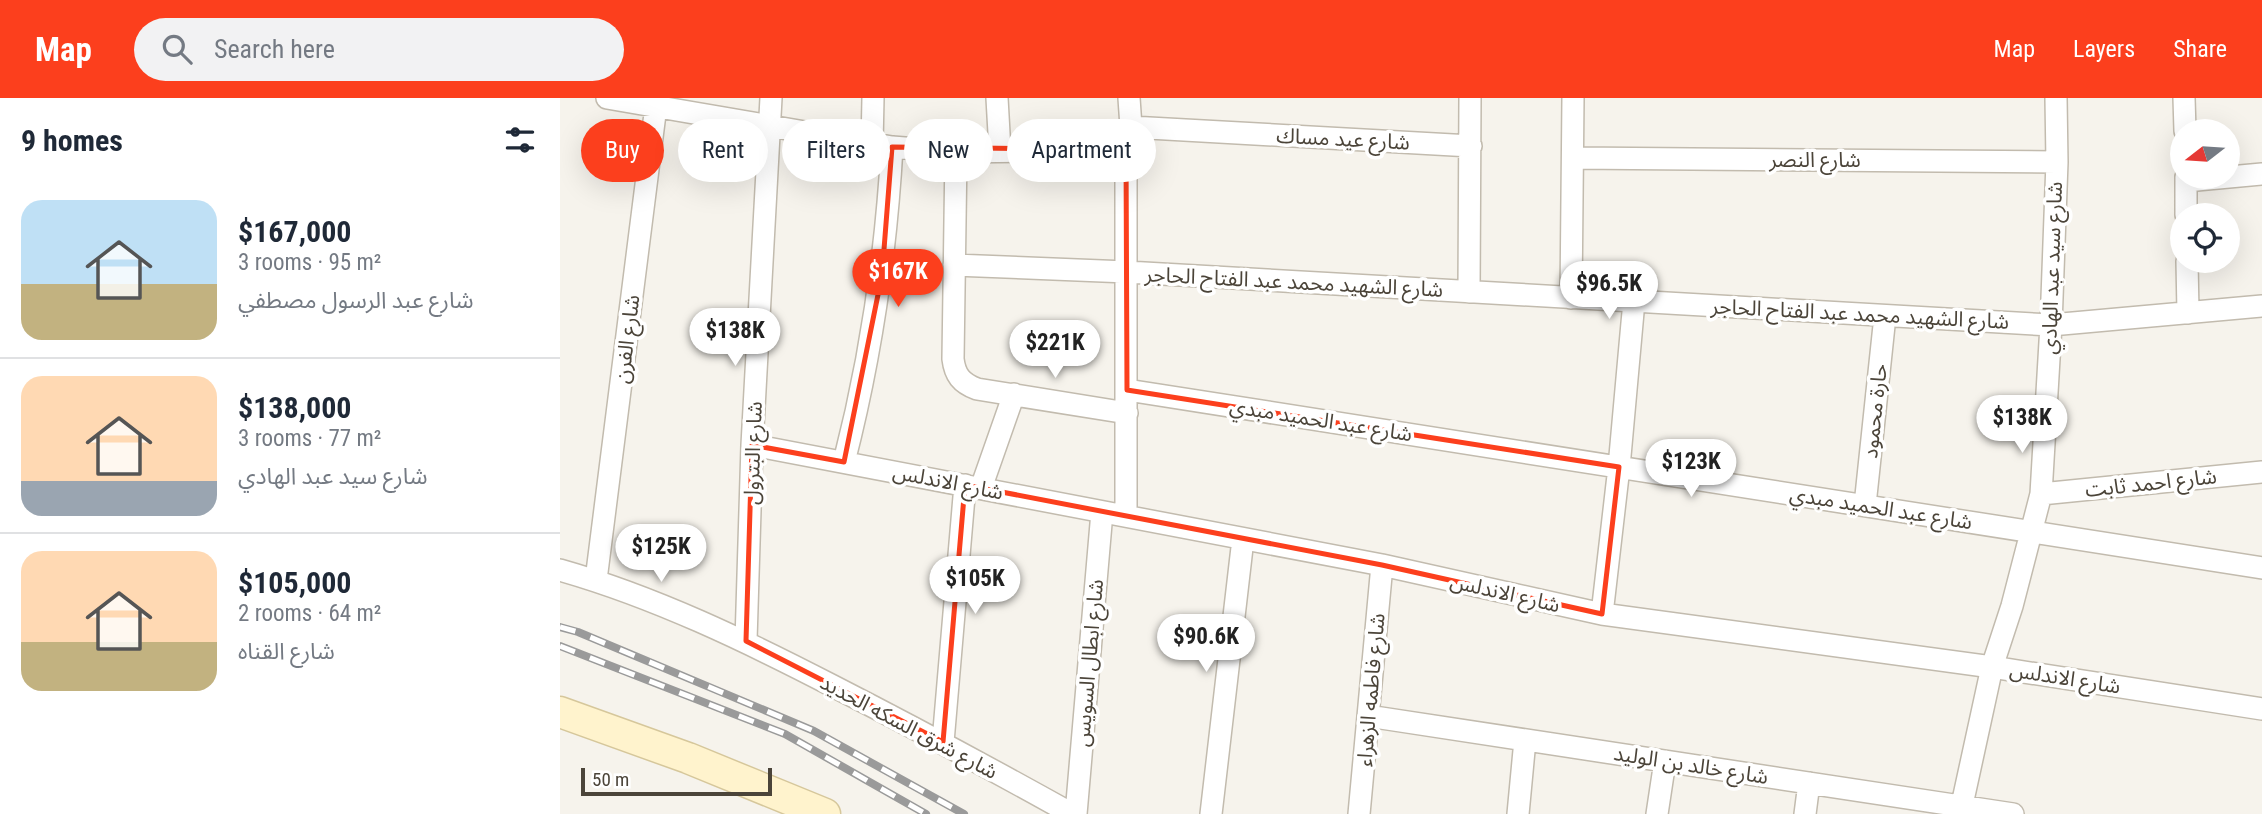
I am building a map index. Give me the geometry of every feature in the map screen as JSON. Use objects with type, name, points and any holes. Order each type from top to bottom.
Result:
[{"type":"main road","points":[[560,712],[688,758],[825,814]]},
{"type":"street","points":[[607,98],[657,103],[782,129]]},
{"type":"street","name":"شارع البترول","points":[[746,641],[752,445],[771,98]]},
{"type":"street","points":[[873,98],[877,119]]},
{"type":"street","points":[[997,98],[999,151]]},
{"type":"street","points":[[1129,98],[1130,119]]},
{"type":"street","points":[[1469,292],[1470,98]]},
{"type":"street","points":[[1571,298],[1573,98]]},
{"type":"street","name":"شارع سيد عبد الهادي","points":[[1960,810],[1992,667],[2012,606],[2040,494],[2051,325],[2057,162],[2056,98]]},
{"type":"street","points":[[2184,98],[2185,119]]},
{"type":"street","name":"شارع الفرن","points":[[596,580],[657,103]]},
{"type":"street","name":"شارع عيد مساك","points":[[1156,128],[1471,146]]},
{"type":"street","points":[[993,151],[1007,151]]},
{"type":"street","name":"شارع النصر","points":[[1574,158],[2057,162]]},
{"type":"street","points":[[2240,175],[2262,174]]},
{"type":"street","points":[[844,462],[876,313],[887,224],[884,182]]},
{"type":"street","points":[[955,182],[953,359],[959,378],[977,389],[1127,413]]},
{"type":"street","points":[[1126,182],[1126,516]]},
{"type":"street","name":"شارع الشهيد محمد عبد الفتاح الحاجر","points":[[954,265],[1127,272],[2051,325],[2262,306]]},
{"type":"street","points":[[2187,273],[2188,313]]},
{"type":"street","points":[[1602,614],[1634,302]]},
{"type":"street","name":"حارة محمود","points":[[1865,506],[1885,316]]},
{"type":"street","name":"شارع عبد الحميد مبدي","points":[[1127,390],[2262,568]]},
{"type":"street","points":[[943,743],[973,487],[1014,394]]},
{"type":"street","name":"شارع الاندلس","points":[[752,445],[1382,565],[1602,614],[1992,667],[2262,709]]},
{"type":"street","name":"شارع احمد ثابت","points":[[2040,494],[2262,472]]},
{"type":"street","name":"شارع ابطال السويس","points":[[1074,814],[1102,512]]},
{"type":"street","points":[[1211,814],[1243,539]]},
{"type":"street","name":"شارع فاطمه الزهراء","points":[[1359,814],[1382,565]]},
{"type":"street","name":"شارع شرق السكه الحديد","points":[[560,570],[596,580],[746,641],[1074,814]]},
{"type":"street","name":"شارع خالد بن الوليد","points":[[1368,716],[1809,783],[1960,810],[2013,814]]},
{"type":"street","points":[[1518,814],[1525,740]]},
{"type":"street","points":[[1657,814],[1665,761]]},
{"type":"street","points":[[1805,814],[1809,783]]},
{"type":"highlighted area","points":[[892,147],[1126,150],[1127,390],[1619,467],[1602,614],[1382,565],[965,485],[943,742],[746,641],[752,445],[844,462],[882,275]]},
{"type":"railway","points":[[560,627],[578,632],[814,731],[964,814]]},
{"type":"railway","points":[[560,646],[785,734],[926,814]]}]
